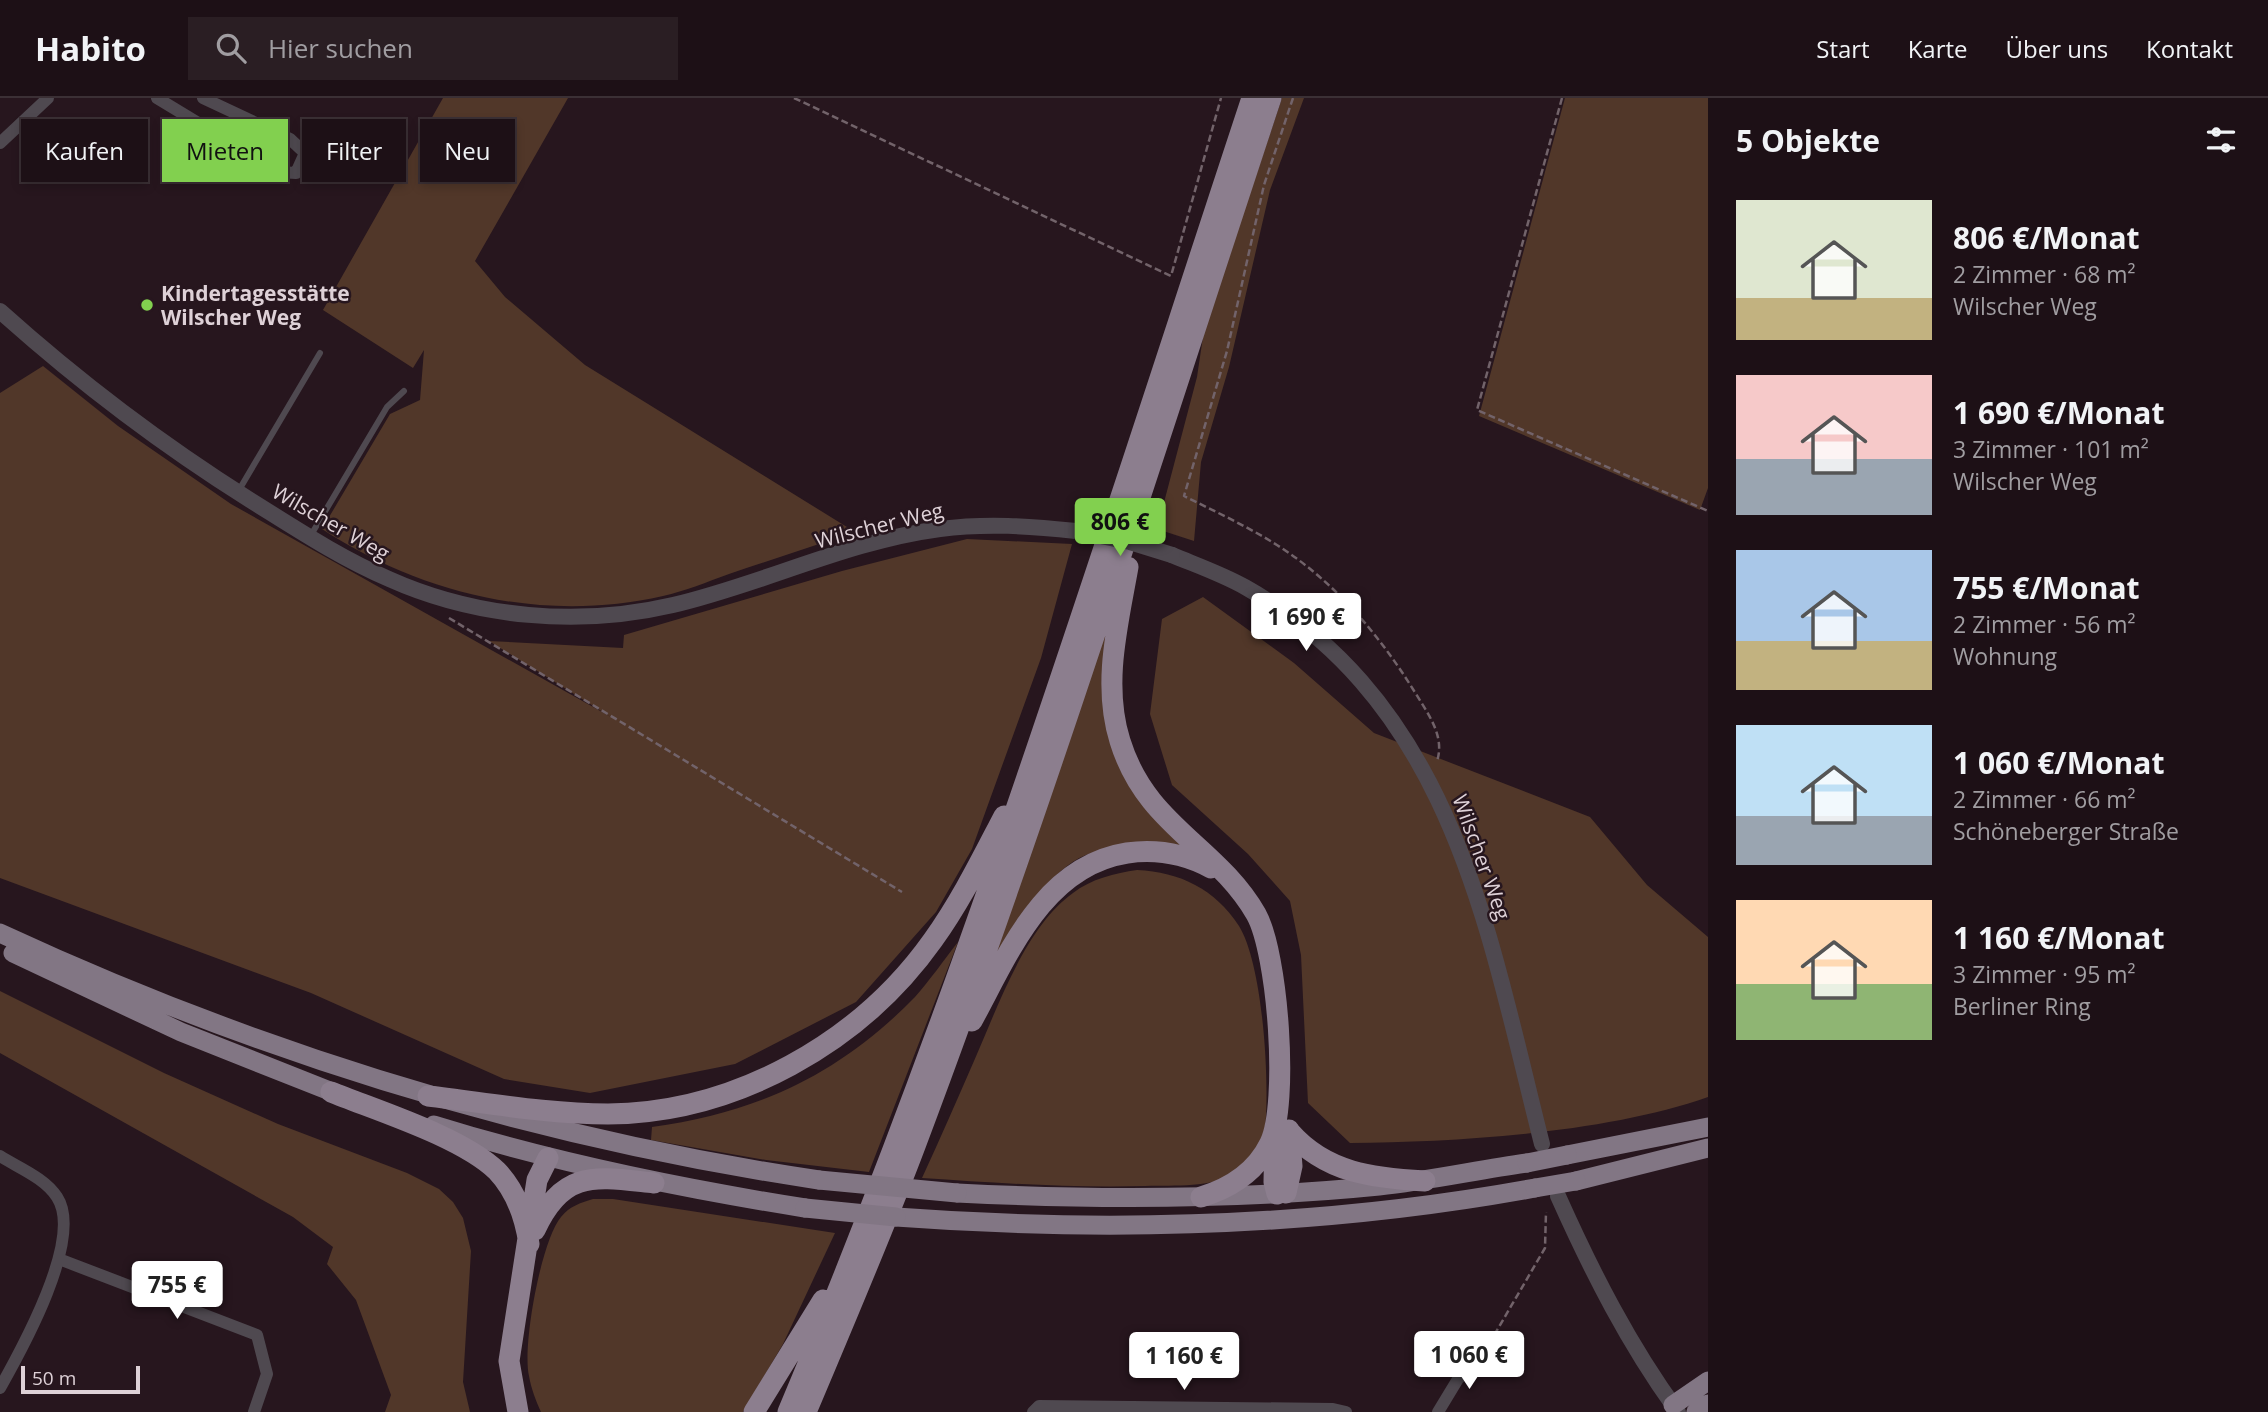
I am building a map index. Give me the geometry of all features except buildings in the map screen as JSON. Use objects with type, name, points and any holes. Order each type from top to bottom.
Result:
[{"type":"highway","points":[[788,1412],[864,1228],[961,972],[1041,742],[1252,98]]},
{"type":"highway","points":[[806,1412],[885,1222],[940,1078],[1057,747],[1270,98]]},
{"type":"highway","points":[[1139,499],[1112,671],[1117,729],[1128,762],[1150,801],[1235,884],[1256,915],[1269,948],[1282,1131],[1274,1182],[1282,1196]]},
{"type":"highway","points":[[428,1096],[556,1111],[610,1114],[664,1109],[717,1097],[768,1077],[816,1052],[860,1020],[899,983],[933,941],[964,891],[1041,742]]},
{"type":"highway","points":[[940,1078],[1027,923],[1060,884],[1078,871],[1116,855],[1161,852],[1201,863],[1235,884]]},
{"type":"highway","points":[[331,1092],[401,1120],[483,1160],[498,1172],[514,1195],[526,1225],[529,1244]]},
{"type":"highway","points":[[1282,1131],[1316,1157],[1334,1166],[1376,1177],[1425,1181]]},
{"type":"highway","points":[[1201,1197],[1229,1186],[1253,1168],[1282,1131]]},
{"type":"highway","points":[[518,1407],[509,1361],[537,1180],[548,1158]]},
{"type":"highway","points":[[529,1244],[548,1206],[562,1189],[576,1182],[596,1177],[654,1183]]},
{"type":"highway","points":[[754,1412],[864,1228]]},
{"type":"main road","points":[[0,933],[229,1028],[428,1096],[590,1139],[667,1156],[819,1180],[1027,1197],[1282,1196],[1425,1181],[1708,1127]]},
{"type":"main road","points":[[0,946],[143,1016],[331,1092],[548,1158],[654,1183],[805,1208],[944,1221],[1096,1227],[1249,1223],[1395,1210],[1535,1188],[1576,1181],[1707,1148]]},
{"type":"main road","points":[[548,1158],[561,1146],[590,1139]]},
{"type":"main road","points":[[1282,1196],[1289,1209],[1309,1219]]},
{"type":"main road","points":[[1249,1223],[1261,1219],[1282,1196]]},
{"type":"main road","points":[[1676,1408],[1708,1381]]},
{"type":"main road","points":[[1696,1412],[1708,1404]]},
{"type":"street","points":[[0,144],[48,98]]},
{"type":"street","points":[[158,98],[279,172],[296,173],[305,153],[290,139],[203,98]]},
{"type":"street","name":"Wilscher Weg","points":[[0,311],[101,397],[237,492],[310,537],[369,570],[424,593],[491,610],[575,617],[671,606],[877,543],[938,529],[999,525],[1076,531],[1130,542],[1172,555],[1244,586],[1308,631],[1365,685],[1411,749],[1448,817],[1466,862],[1497,968],[1542,1144]]},
{"type":"street","points":[[0,1156],[48,1186],[59,1199],[65,1223],[59,1259],[18,1357],[0,1388]]},
{"type":"street","points":[[1553,1200],[1612,1308],[1676,1408]]},
{"type":"street","points":[[59,1259],[187,1307],[228,1327],[257,1335],[267,1374],[254,1412]]},
{"type":"street","points":[[1438,1412],[1458,1379],[1481,1356]]},
{"type":"street","points":[[1033,1412],[1039,1406],[1333,1409],[1346,1412]]},
{"type":"lane","points":[[237,492],[320,353]]},
{"type":"lane","points":[[310,537],[387,407],[404,390]]},
{"type":"path","points":[[794,98],[1171,275],[1221,98]]},
{"type":"path","points":[[1293,98],[1264,184],[1227,351],[1184,496],[1234,520],[1296,558],[1355,610],[1397,663],[1428,714],[1441,744],[1437,761],[1432,765]]},
{"type":"path","points":[[1562,98],[1477,410],[1708,511]]},
{"type":"path","points":[[446,617],[902,892]]},
{"type":"path","points":[[1481,1356],[1545,1248],[1553,1200]]},
{"type":"shaded area","points":[[443,98],[568,98],[475,261],[505,297],[585,365],[855,532],[671,594],[618,604],[574,606],[529,604],[443,586],[401,571],[322,529],[390,414],[420,400],[424,350],[413,368],[323,310],[395,182],[406,182],[406,163],[420,139],[420,182],[515,182],[515,119],[431,119]]},
{"type":"shaded area","points":[[1282,98],[1304,98],[1270,190],[1229,367],[1201,462],[1194,541],[1157,529],[1197,377],[1204,330]]},
{"type":"shaded area","points":[[1565,98],[1708,98],[1708,488],[1700,510],[1479,416]]},
{"type":"shaded area","points":[[43,366],[118,426],[231,504],[611,717],[489,641],[623,648],[624,635],[842,571],[967,539],[1072,544],[1041,658],[972,849],[936,912],[856,1002],[735,1064],[590,1093],[504,1079],[311,993],[0,878],[0,393]]},
{"type":"shaded area","points":[[1203,597],[1294,663],[1374,733],[1590,817],[1647,885],[1708,937],[1708,1097],[1668,1109],[1578,1127],[1484,1137],[1350,1143],[1308,1103],[1301,955],[1290,901],[1248,854],[1172,785],[1150,714],[1162,619]]},
{"type":"shaded area","points":[[1112,609],[1111,739],[1197,852],[1140,849],[1106,850],[1085,855],[1066,867],[1033,902],[985,985]]},
{"type":"shaded area","points":[[1137,870],[1168,874],[1208,893],[1239,926],[1247,944],[1254,968],[1263,1024],[1266,1083],[1264,1135],[1252,1160],[1243,1170],[1227,1178],[1181,1185],[1061,1186],[922,1178],[1014,970],[1041,926],[1056,908],[1080,888],[1104,877]]},
{"type":"shaded area","points":[[958,942],[869,1172],[766,1160],[651,1140],[652,1127],[727,1112],[795,1086],[827,1068],[857,1048],[915,997]]},
{"type":"shaded area","points":[[0,991],[164,1073],[278,1124],[407,1173],[439,1189],[453,1202],[463,1218],[471,1251],[463,1382],[470,1412],[385,1412],[391,1395],[356,1300],[327,1264],[333,1247],[293,1217],[0,1053]]},
{"type":"shaded area","points":[[593,1199],[613,1199],[835,1233],[783,1344],[743,1412],[541,1412],[531,1385],[528,1362],[531,1319],[540,1270],[561,1217],[572,1208]]},
{"type":"place","name":"Kindertagesstätte Wilscher Weg","points":[[147,305]]}]
